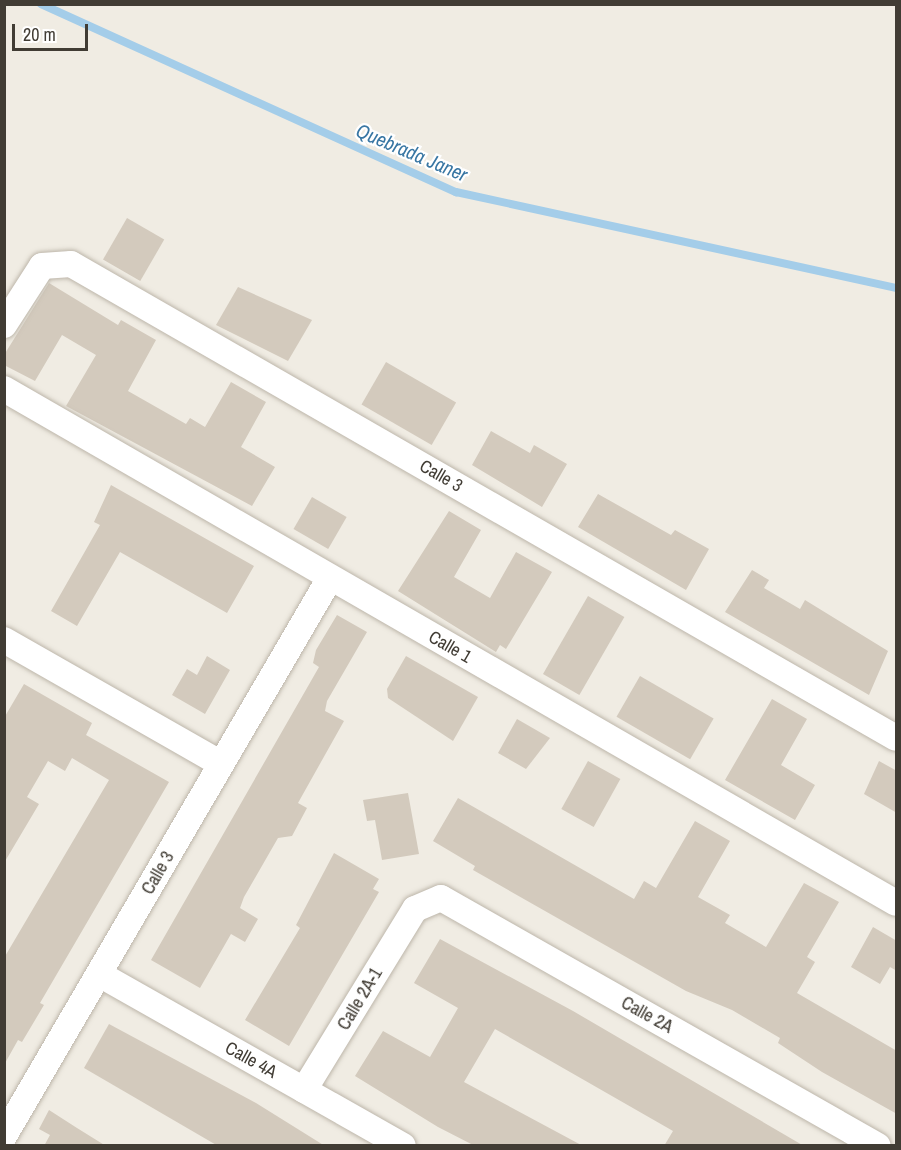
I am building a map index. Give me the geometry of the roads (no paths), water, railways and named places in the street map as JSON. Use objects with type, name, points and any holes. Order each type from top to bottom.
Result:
[{"type":"street","name":"Calle 3","points":[[4,325],[42,266],[71,264],[897,738]]},
{"type":"street","name":"Calle 1","points":[[4,389],[897,903]]},
{"type":"street","name":"Calle 3","points":[[4,1136],[330,578]]},
{"type":"street","points":[[8,649],[221,764]]},
{"type":"street","name":"Calle 2A","points":[[415,909],[441,898],[878,1146]]},
{"type":"street","name":"Calle 2A-1","points":[[304,1090],[415,909]]},
{"type":"street","name":"Calle 4A","points":[[99,974],[403,1146]]},
{"type":"waterway","name":"Quebrada Janer","points":[[41,4],[456,192],[896,288]]}]
